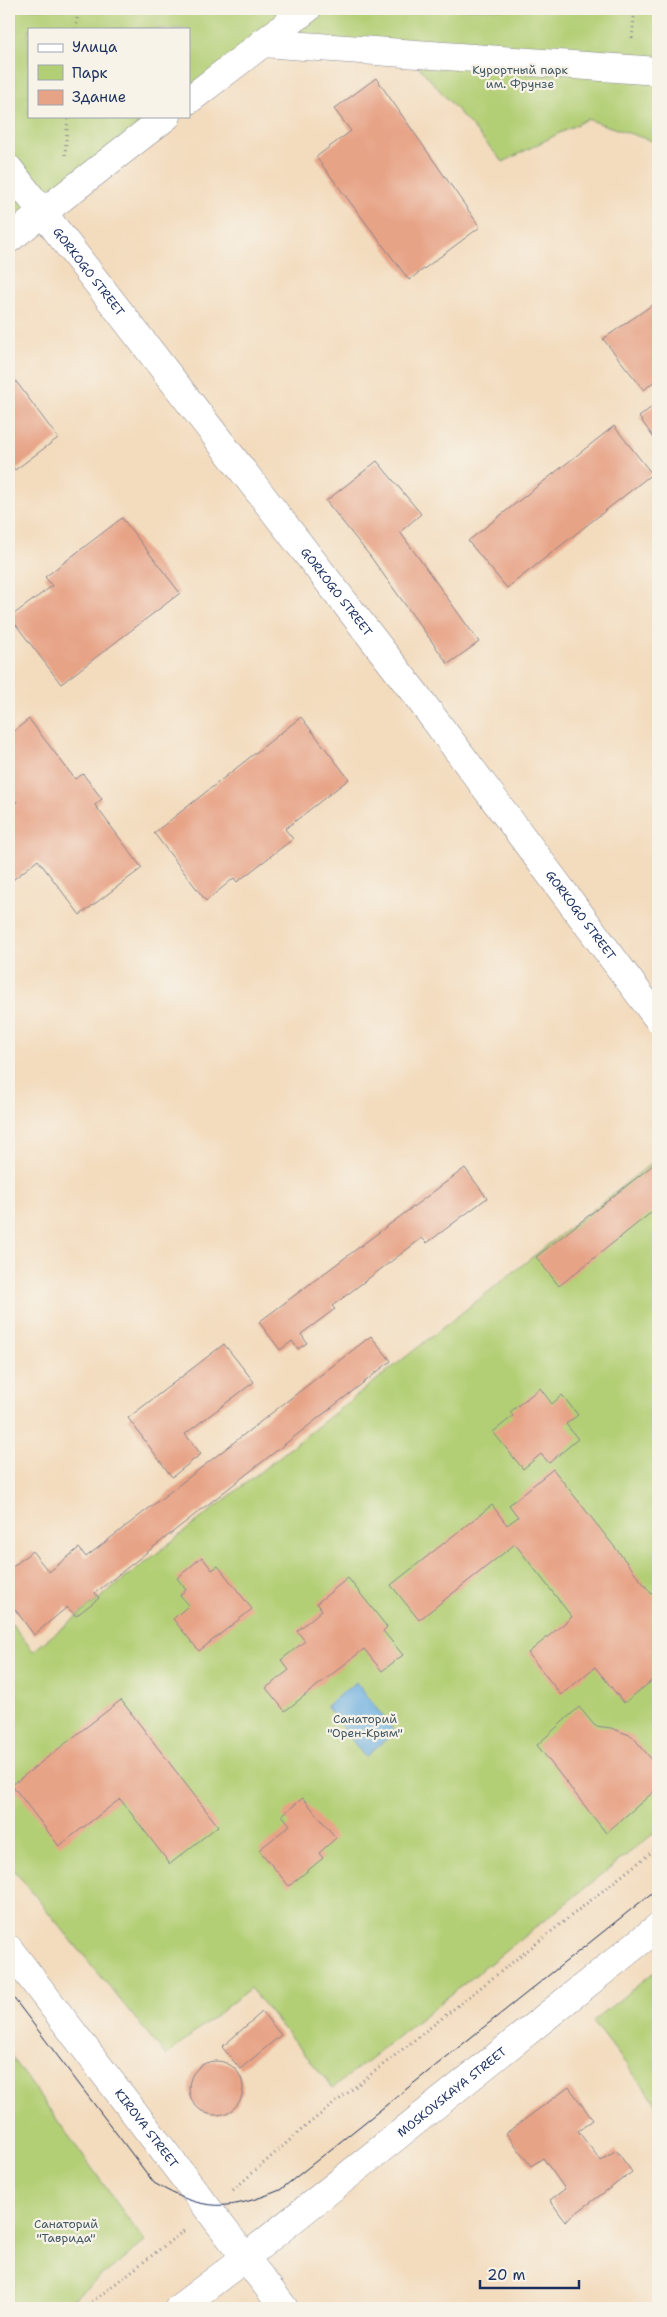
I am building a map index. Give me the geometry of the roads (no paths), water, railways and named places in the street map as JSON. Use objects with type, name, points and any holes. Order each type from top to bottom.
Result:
[{"type":"street","points":[[190,99],[307,9]]},
{"type":"street","points":[[262,43],[658,72]]},
{"type":"street","points":[[9,239],[164,118]]},
{"type":"street","name":"GORKOGO STREET","points":[[9,169],[52,205],[658,1019]]},
{"type":"street","name":"MOSKOVSKAYA STREET","points":[[179,2308],[246,2257],[658,1928]]},
{"type":"street","name":"KIROVA STREET","points":[[9,1949],[284,2308]]},
{"type":"water","points":[[356,1682],[395,1732],[365,1757],[326,1706]]},
{"type":"tram line","points":[[9,1992],[154,2183],[187,2199],[216,2205],[231,2205],[246,2202],[280,2190],[658,1888]]},
{"type":"park label","name":"Курортный парк им. Фрунзе","points":[[520,77]]},
{"type":"park label","name":"Санаторий \"Орен-Крым\"","points":[[365,1726]]},
{"type":"park label","name":"Санаторий \"Таврида\"","points":[[66,2231]]}]
